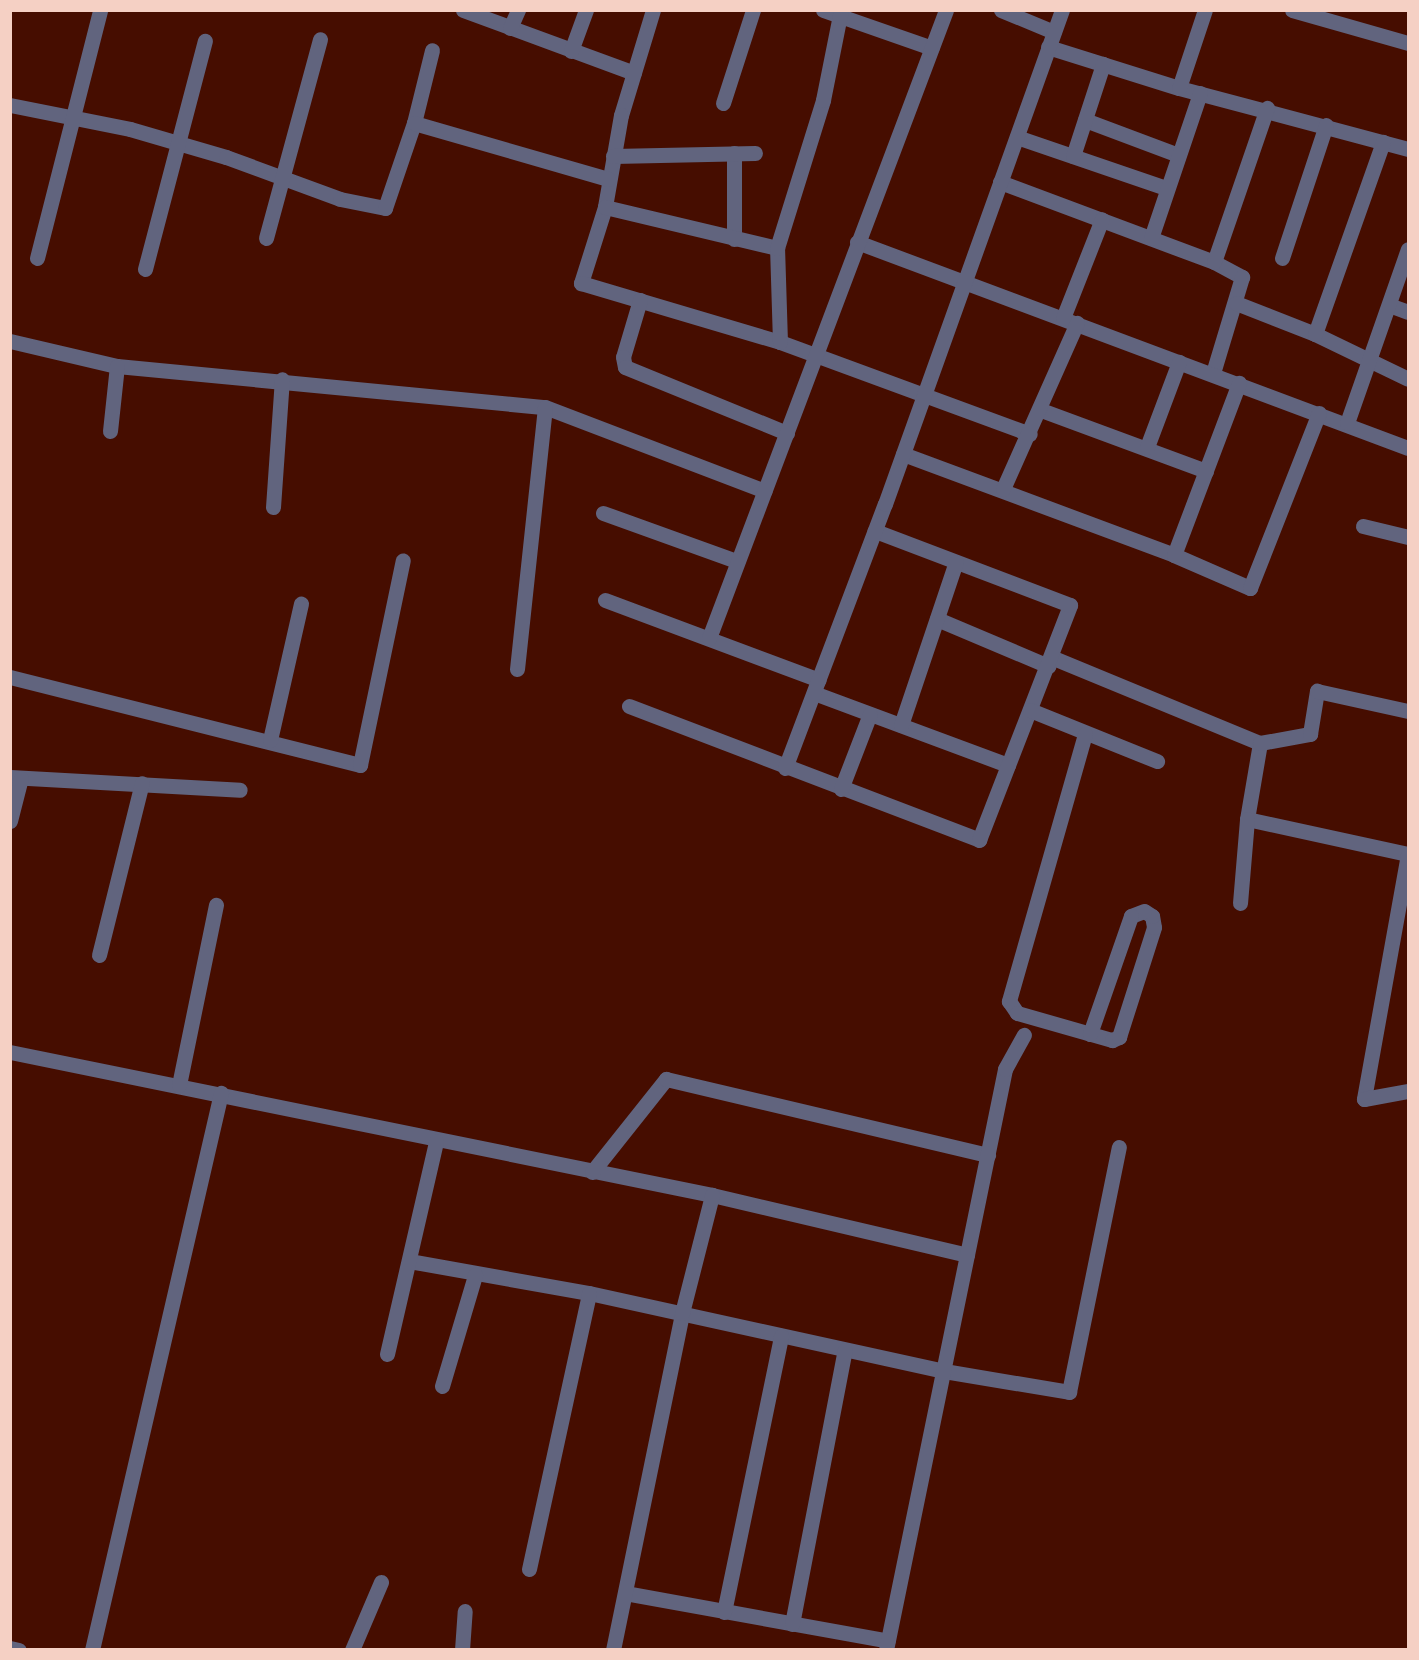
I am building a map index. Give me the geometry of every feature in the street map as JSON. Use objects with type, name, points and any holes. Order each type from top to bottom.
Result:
[{"type":"street","points":[[37,258],[100,10]]},
{"type":"street","points":[[463,10],[634,73]]},
{"type":"street","points":[[510,28],[518,10]]},
{"type":"street","points":[[571,51],[586,10]]},
{"type":"street","points":[[654,10],[634,73],[608,179],[605,207],[581,283],[780,342],[923,397],[1030,434]]},
{"type":"street","points":[[823,10],[840,13],[932,48]]},
{"type":"street","points":[[709,638],[736,561],[788,433],[814,355],[946,10]]},
{"type":"street","points":[[1002,10],[1054,32]]},
{"type":"street","points":[[785,768],[875,531],[1062,10]]},
{"type":"street","points":[[1179,88],[1205,10]]},
{"type":"street","points":[[1293,11],[1408,43]]},
{"type":"street","points":[[723,103],[747,12]]},
{"type":"street","points":[[780,342],[777,248],[823,100],[840,13]]},
{"type":"street","points":[[266,238],[321,39]]},
{"type":"street","points":[[146,269],[205,41]]},
{"type":"street","points":[[1048,48],[1179,88],[1268,108],[1408,149]]},
{"type":"street","points":[[10,105],[178,143],[340,199],[385,208],[414,123],[432,50]]},
{"type":"street","points":[[1074,156],[1103,64]]},
{"type":"street","points":[[1150,238],[1200,93]]},
{"type":"street","points":[[1214,262],[1268,108]]},
{"type":"street","points":[[1085,120],[1178,155]]},
{"type":"street","points":[[414,123],[608,179]]},
{"type":"street","points":[[1282,258],[1326,125]]},
{"type":"street","points":[[1017,137],[1166,188]]},
{"type":"street","points":[[1315,333],[1383,142]]},
{"type":"street","points":[[734,153],[734,239]]},
{"type":"street","points":[[614,156],[754,153]]},
{"type":"street","points":[[1000,182],[1214,262],[1242,277],[1213,373]]},
{"type":"street","points":[[605,207],[777,248]]},
{"type":"street","points":[[1003,489],[1041,410],[1102,219]]},
{"type":"street","points":[[857,242],[1347,423],[1408,448]]},
{"type":"street","points":[[1347,423],[1408,249]]},
{"type":"street","points":[[640,300],[622,357],[625,367],[788,433]]},
{"type":"street","points":[[1236,303],[1315,333],[1368,363],[1408,379]]},
{"type":"street","points":[[1389,305],[1408,312]]},
{"type":"street","points":[[10,341],[117,366],[282,379],[545,407],[765,491]]},
{"type":"street","points":[[1147,447],[1179,362]]},
{"type":"street","points":[[110,431],[117,366]]},
{"type":"street","points":[[273,507],[282,379]]},
{"type":"street","points":[[1174,555],[1239,383]]},
{"type":"street","points":[[517,669],[545,407]]},
{"type":"street","points":[[1041,410],[1147,447],[1206,471]]},
{"type":"street","points":[[903,454],[1003,489],[1174,555],[1250,588],[1319,413]]},
{"type":"street","points":[[603,513],[736,561]]},
{"type":"street","points":[[1363,526],[1408,537]]},
{"type":"street","points":[[629,706],[785,768],[979,840],[1070,605],[875,531]]},
{"type":"street","points":[[10,677],[270,740],[360,765],[403,560]]},
{"type":"street","points":[[901,725],[956,562]]},
{"type":"street","points":[[605,600],[709,638],[817,686],[870,714],[1008,765]]},
{"type":"street","points":[[270,740],[301,603]]},
{"type":"street","points":[[937,619],[1260,743],[1311,734],[1317,691],[1408,711]]},
{"type":"street","points":[[1030,710],[1157,761]]},
{"type":"street","points":[[841,789],[870,714]]},
{"type":"street","points":[[1085,734],[1010,1001],[1017,1013],[1090,1034],[1112,1040],[1123,1032],[1154,927],[1152,916],[1144,911],[1131,916],[1090,1034]]},
{"type":"street","points":[[1240,903],[1247,819],[1260,743]]},
{"type":"street","points":[[10,821],[16,778],[240,790]]},
{"type":"street","points":[[99,955],[142,783]]},
{"type":"street","points":[[1247,819],[1408,854],[1364,1099],[1408,1091]]},
{"type":"street","points":[[179,1085],[216,905]]},
{"type":"street","points":[[625,1593],[792,1624],[887,1646],[1005,1069],[1024,1035]]},
{"type":"street","points":[[10,1052],[221,1093],[436,1142],[711,1195],[967,1255]]},
{"type":"street","points":[[592,1172],[666,1079],[988,1155]]},
{"type":"street","points":[[92,1650],[221,1093]]},
{"type":"street","points":[[387,1354],[436,1142]]},
{"type":"street","points":[[409,1261],[475,1275],[589,1293],[944,1371],[1069,1392],[1119,1147]]},
{"type":"street","points":[[613,1650],[682,1313],[711,1195]]},
{"type":"street","points":[[442,1386],[475,1275]]},
{"type":"street","points":[[529,1569],[589,1293]]},
{"type":"street","points":[[724,1612],[781,1336]]},
{"type":"street","points":[[792,1624],[844,1350]]},
{"type":"street","points":[[352,1650],[381,1582]]},
{"type":"street","points":[[462,1650],[465,1611]]},
{"type":"street","points":[[10,1648],[19,1650]]}]
